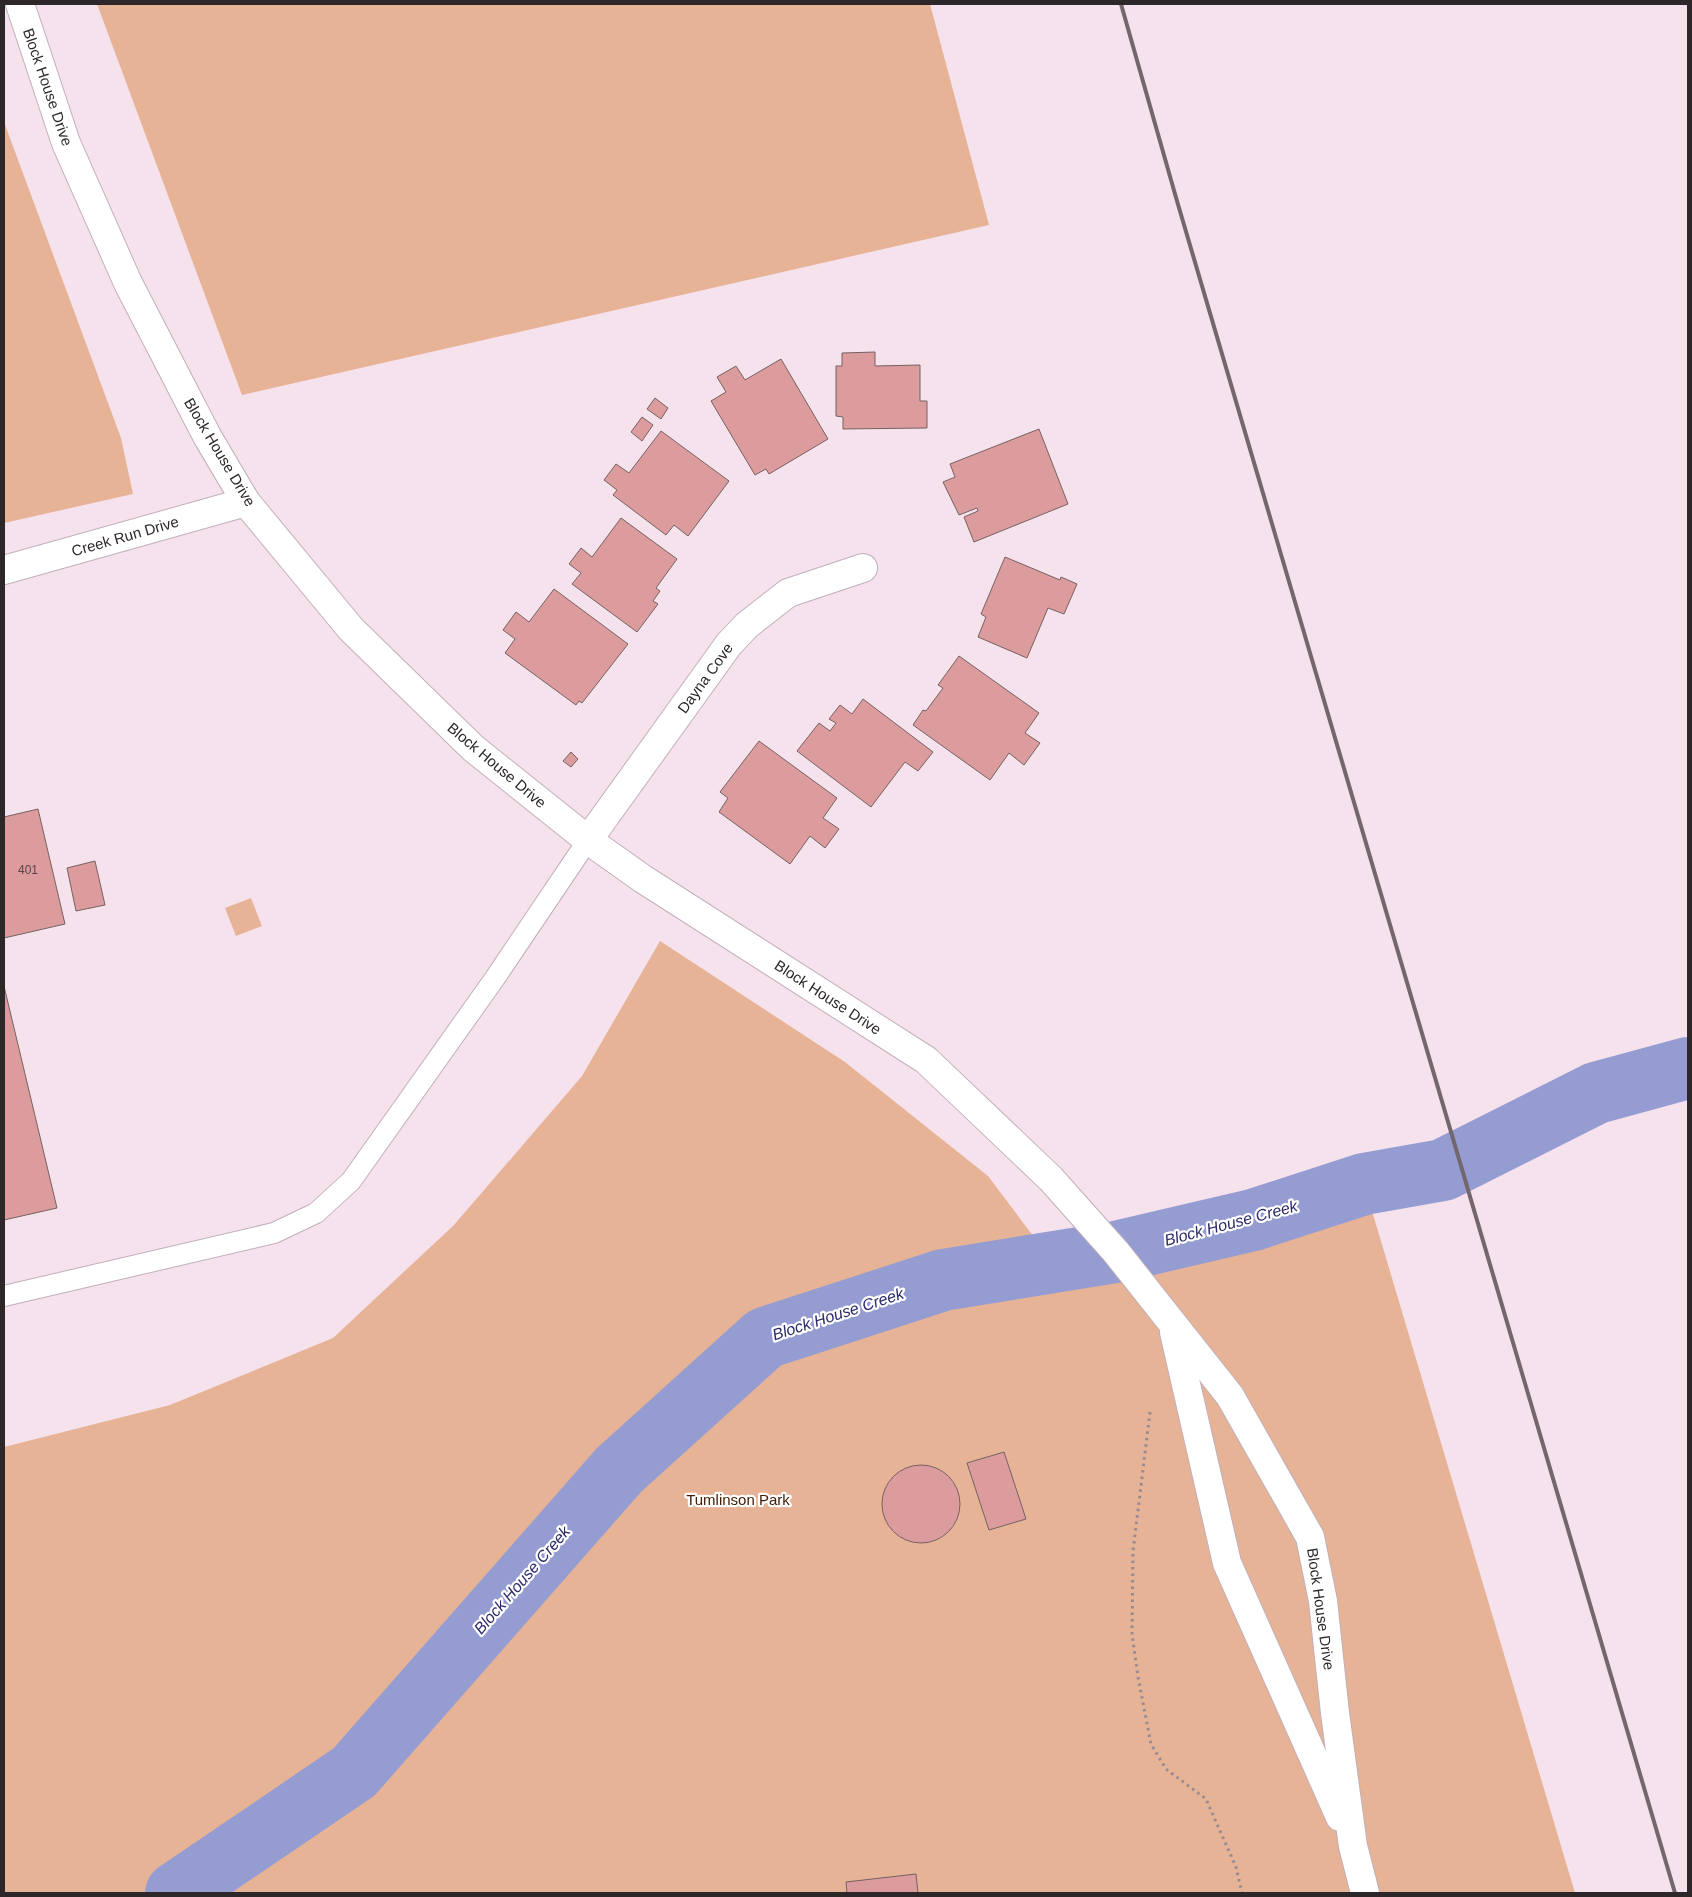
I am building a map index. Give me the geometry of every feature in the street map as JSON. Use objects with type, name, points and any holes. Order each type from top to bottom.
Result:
[{"type":"street","name":"Block House Drive","points":[[20,4],[66,144],[128,283],[206,436],[246,502],[352,629],[473,748],[588,840],[643,879],[926,1060],[1051,1179],[1116,1252],[1230,1396],[1310,1537],[1323,1602],[1352,1846],[1365,1893]]},
{"type":"street","name":"Creek Run Drive","points":[[4,570],[246,502]]},
{"type":"street","name":"Dayna Cove","points":[[588,840],[729,644],[747,624],[788,593],[863,568]]},
{"type":"street","name":"Block House Drive","points":[[1172,1323],[1227,1563],[1352,1846]]},
{"type":"lane","points":[[4,1296],[274,1233],[316,1213],[351,1181],[489,986],[588,840]]},
{"type":"path","points":[[1150,1412],[1133,1551],[1132,1634],[1138,1677],[1151,1744],[1166,1769],[1206,1799],[1236,1867],[1242,1893]]},
{"type":"green space","points":[[97,4],[930,4],[989,225],[242,395]]},
{"type":"green space","points":[[4,122],[121,438],[133,494],[4,523]]},
{"type":"green space","points":[[251,898],[262,926],[236,936],[225,908]]},
{"type":"green space","name":"Tumlinson Park","points":[[660,941],[845,1062],[988,1176],[1058,1269],[1253,1220],[1364,1184],[1575,1893],[4,1893],[4,1447],[170,1405],[333,1338],[454,1225],[582,1076]]},
{"type":"building","points":[[875,352],[875,366],[920,365],[920,401],[927,401],[927,428],[843,429],[843,417],[836,416],[836,366],[842,366],[842,353]]},
{"type":"building","points":[[781,359],[828,439],[769,474],[766,469],[755,475],[711,401],[726,392],[717,377],[736,366],[745,380]]},
{"type":"building","points":[[655,398],[668,408],[661,419],[647,409]]},
{"type":"building","points":[[642,417],[653,425],[642,441],[631,432]]},
{"type":"building","points":[[1039,429],[1068,504],[974,542],[964,517],[978,511],[977,508],[959,515],[943,482],[955,477],[950,464]]},
{"type":"building","points":[[661,431],[729,481],[688,536],[674,525],[666,535],[613,495],[617,490],[604,480],[616,464],[629,473]]},
{"type":"building","points":[[621,518],[677,559],[656,588],[660,591],[653,601],[658,604],[637,632],[572,584],[581,573],[569,564],[581,548],[592,557]]},
{"type":"building","points":[[1005,557],[1060,580],[1061,577],[1077,584],[1064,614],[1048,608],[1027,658],[978,637],[986,617],[981,614]]},
{"type":"building","points":[[554,589],[628,644],[582,703],[579,701],[576,705],[505,653],[515,639],[503,630],[516,612],[529,622]]},
{"type":"building","points":[[959,656],[1039,713],[1025,733],[1040,743],[1024,765],[1009,753],[990,780],[913,725],[923,710],[926,711],[943,688],[938,685]]},
{"type":"building","points":[[863,699],[933,752],[918,771],[905,762],[871,807],[797,751],[819,723],[830,731],[836,723],[829,719],[840,705],[852,714]]},
{"type":"building","points":[[759,741],[837,798],[823,818],[839,829],[825,848],[810,836],[790,864],[719,812],[728,798],[720,792]]},
{"type":"building","points":[[571,752],[578,759],[571,767],[563,761]]},
{"type":"building","points":[[38,809],[65,924],[4,938],[4,817]]},
{"type":"building","points":[[95,861],[105,905],[76,911],[67,868]]},
{"type":"building","points":[[4,986],[57,1208],[4,1220]]},
{"type":"building","points":[[1004,1452],[1026,1519],[989,1530],[967,1463]]},
{"type":"building","points":[[921,1465],[936,1468],[949,1476],[957,1489],[960,1504],[957,1519],[949,1532],[936,1540],[921,1543],[906,1540],[893,1532],[885,1519],[882,1504],[885,1489],[893,1476],[906,1468]]},
{"type":"building","points":[[916,1874],[918,1893],[847,1893],[846,1882]]},
{"type":"waterway","name":"Block House Creek","points":[[176,1893],[354,1772],[619,1470],[765,1338],[943,1280],[1116,1252],[1253,1220],[1364,1184],[1443,1170],[1596,1093],[1688,1068]]},
{"type":"railway","points":[[1121,4],[1177,201],[1675,1893]]}]
